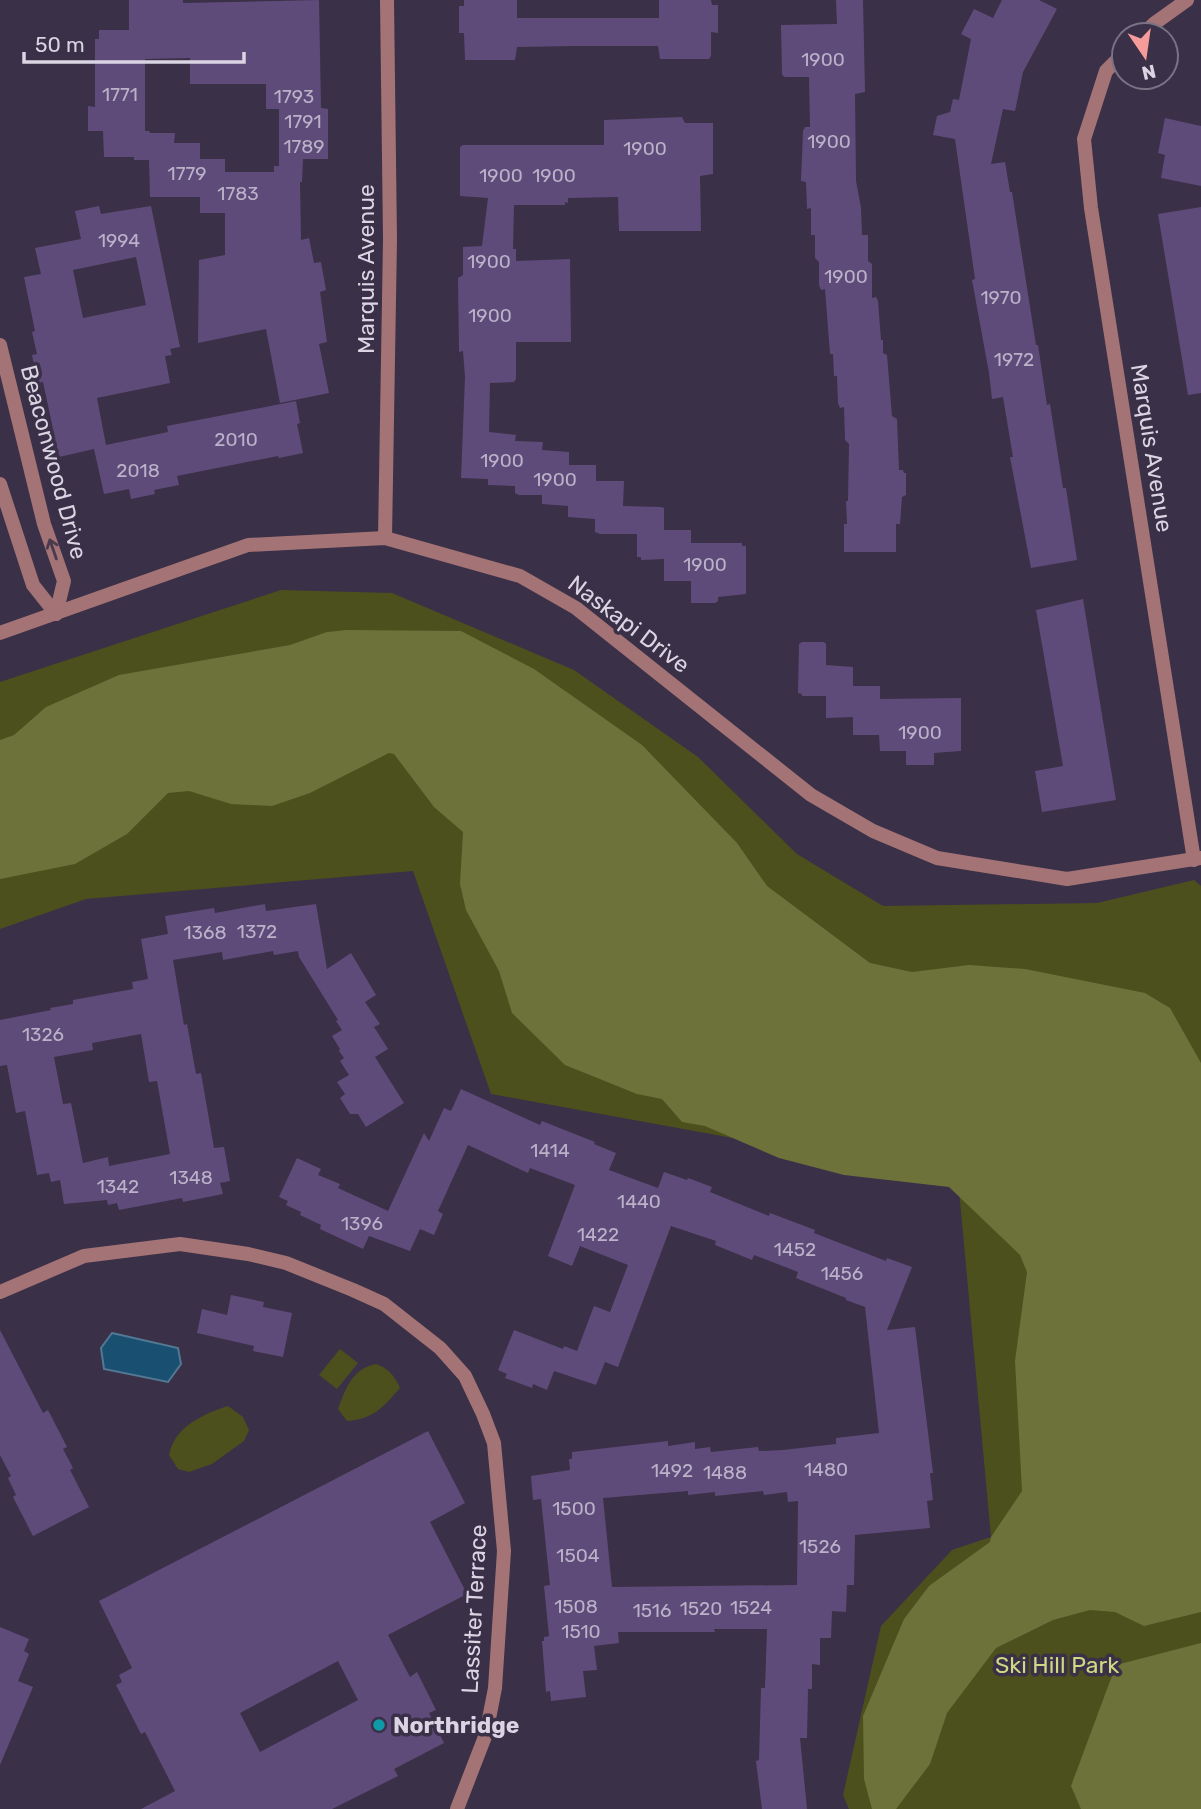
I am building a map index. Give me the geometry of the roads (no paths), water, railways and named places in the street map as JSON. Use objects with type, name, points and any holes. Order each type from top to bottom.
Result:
[{"type":"street","name":"Marquis Avenue","points":[[385,538],[390,253],[387,0]]},
{"type":"street","points":[[1158,21],[1186,0]]},
{"type":"street","name":"Marquis Avenue","points":[[1110,67],[1106,71],[1084,139],[1091,208],[1198,859]]},
{"type":"street","name":"Beaconwood Drive","points":[[0,345],[44,524],[64,581],[56,614]]},
{"type":"street","points":[[0,484],[33,585],[56,614]]},
{"type":"street","name":"Naskapi Drive","points":[[0,633],[248,545],[385,538],[520,576],[576,608],[811,795],[873,831],[937,858],[1067,878],[1198,859]]},
{"type":"street","name":"Lassiter Terrace","points":[[0,1292],[84,1256],[180,1244],[248,1254],[285,1263],[384,1304],[440,1348],[465,1376],[494,1443],[504,1551],[495,1688],[486,1734],[457,1809]]},
{"type":"water","points":[[112,1333],[178,1348],[181,1364],[168,1382],[104,1369],[101,1348]]},
{"type":"place","name":"Northridge","points":[[379,1725]]},
{"type":"park label","name":"Ski Hill Park","points":[[1057,1665]]}]
